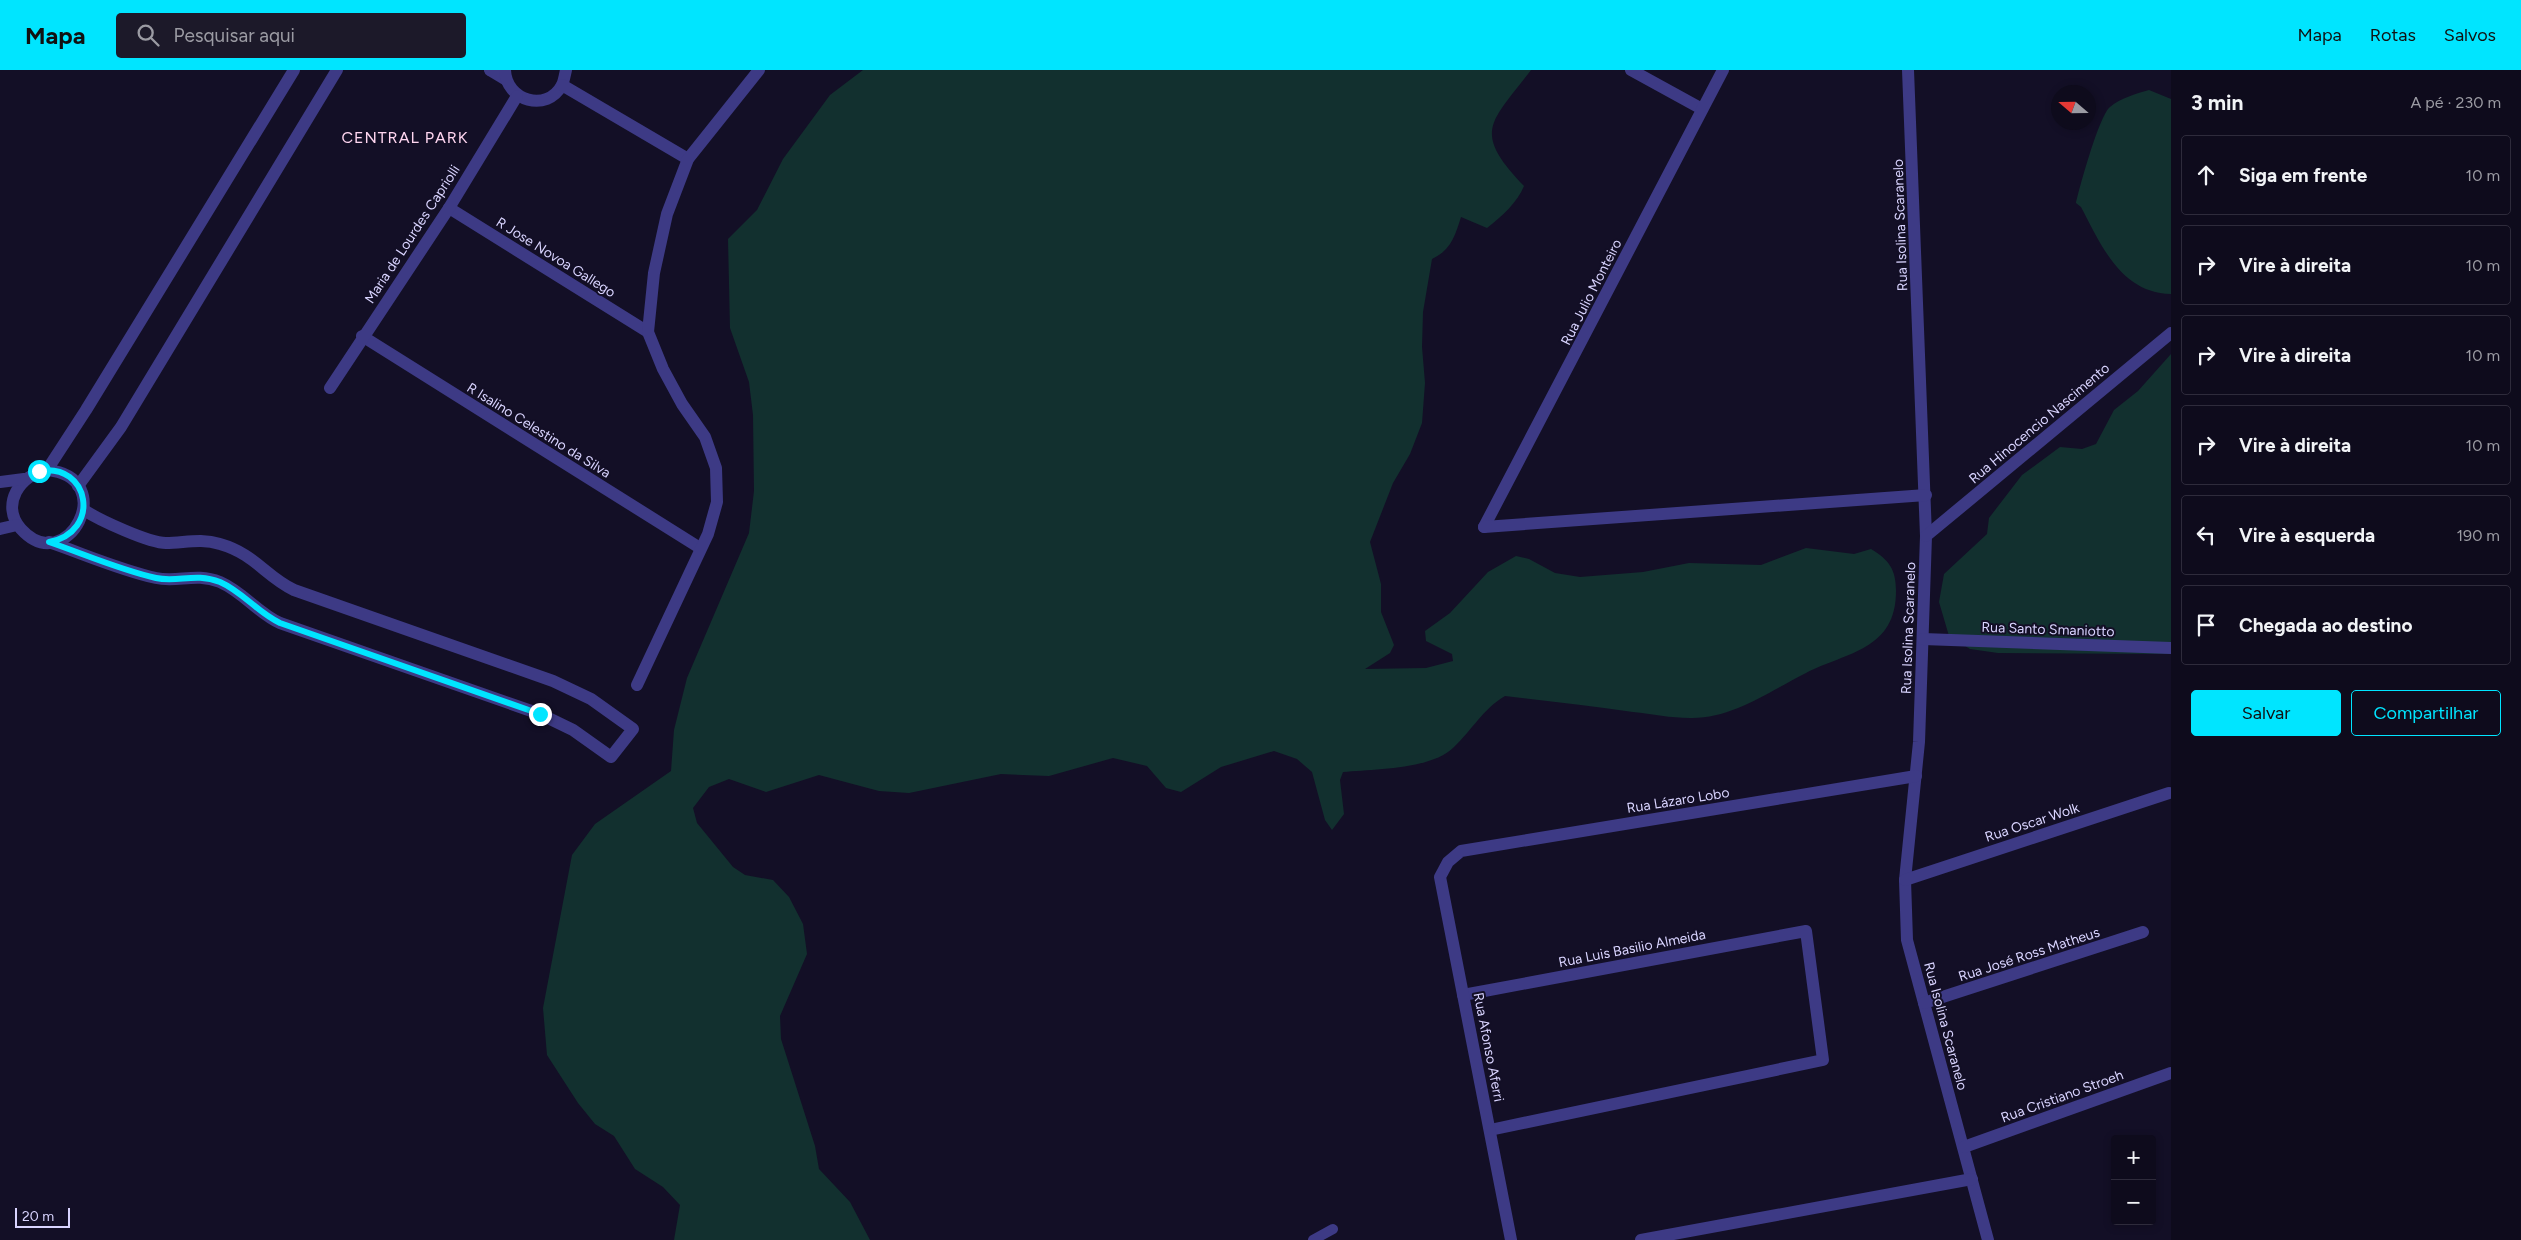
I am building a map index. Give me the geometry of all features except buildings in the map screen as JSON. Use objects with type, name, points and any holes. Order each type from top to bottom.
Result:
[{"type":"street","points":[[47,470],[86,410],[294,70]]},
{"type":"street","points":[[78,486],[121,427],[337,70]]},
{"type":"street","points":[[490,70],[505,75],[517,96],[533,102],[550,98],[562,85],[566,70]]},
{"type":"street","points":[[637,685],[714,518],[718,485],[716,468],[705,437],[678,397],[663,369],[648,332],[656,263],[667,214],[688,159],[759,70]]},
{"type":"street","points":[[1631,70],[1702,109]]},
{"type":"street","name":"Rua Julio Monteiro","points":[[1723,70],[1484,527],[1926,495]]},
{"type":"street","name":"Rua Isolina Scaranelo","points":[[1908,70],[1926,495],[1926,536],[1916,776],[1905,880],[1907,940],[1988,1240]]},
{"type":"street","points":[[562,85],[688,159]]},
{"type":"street","name":"Maria de Lourdes Capriolli","points":[[330,388],[362,336],[448,208],[517,96]]},
{"type":"street","name":"R Jose Novoa Gallego","points":[[448,208],[648,332]]},
{"type":"street","name":"Rua Hinocencio Nascimento","points":[[1926,536],[2171,333]]},
{"type":"street","name":"R Isalino Celestino da Silva","points":[[362,336],[700,548]]},
{"type":"street","points":[[47,470],[65,474],[78,486],[83,498],[84,510],[80,522],[72,533],[62,540],[49,542],[37,541],[26,534],[17,525],[12,513],[12,501],[16,489],[24,479],[31,474],[47,470]]},
{"type":"street","points":[[0,482],[24,479]]},
{"type":"street","points":[[49,542],[154,578],[198,577],[221,582],[232,588],[260,612],[280,623],[540,714],[573,730],[611,757],[633,729],[591,699],[553,680],[294,590],[280,582],[251,557],[235,549],[202,541],[162,542],[104,523],[84,510]]},
{"type":"street","points":[[0,529],[17,525]]},
{"type":"street","name":"Rua Santo Smaniotto","points":[[1923,639],[2171,648]]},
{"type":"street","name":"Rua Lázaro Lobo","points":[[1448,862],[1461,851],[1916,776]]},
{"type":"street","name":"Rua Oscar Wolk","points":[[1905,880],[2169,792]]},
{"type":"street","name":"Rua Afonso Aferri","points":[[1448,862],[1440,877],[1511,1240]]},
{"type":"street","name":"Rua Luis Basilio Almeida","points":[[1463,995],[1806,931],[1823,1060],[1490,1130]]},
{"type":"street","name":"Rua José Ross Matheus","points":[[1924,1003],[2144,932]]},
{"type":"street","name":"Rua Cristiano Stroeh","points":[[1964,1148],[2171,1073]]},
{"type":"street","points":[[1641,1240],[1972,1179]]},
{"type":"lane","points":[[1313,1240],[1333,1230]]},
{"type":"green space","points":[[863,70],[1531,70],[1497,115],[1492,139],[1497,152],[1507,167],[1524,186],[1521,192],[1508,209],[1487,228],[1461,217],[1448,247],[1432,259],[1423,312],[1422,347],[1425,383],[1422,423],[1410,454],[1393,483],[1370,542],[1381,584],[1381,612],[1394,645],[1390,653],[1365,669],[1426,668],[1453,661],[1452,654],[1426,641],[1425,631],[1450,613],[1488,572],[1516,556],[1529,559],[1555,573],[1580,577],[1643,572],[1689,563],[1761,565],[1806,548],[1854,554],[1871,549],[1887,561],[1893,571],[1896,583],[1894,611],[1888,626],[1866,646],[1806,673],[1750,703],[1721,714],[1706,717],[1676,717],[1505,696],[1490,707],[1454,747],[1444,755],[1402,767],[1343,772],[1340,780],[1344,814],[1332,830],[1325,820],[1312,772],[1297,759],[1274,751],[1221,767],[1181,792],[1166,788],[1147,766],[1113,758],[1049,776],[1001,774],[909,793],[879,791],[819,775],[766,792],[729,779],[709,787],[693,808],[697,823],[733,867],[745,875],[773,880],[789,897],[803,924],[807,954],[780,1016],[781,1039],[815,1146],[819,1169],[850,1202],[870,1240],[674,1240],[680,1205],[663,1187],[635,1169],[614,1136],[595,1124],[578,1103],[547,1055],[543,1008],[572,855],[595,824],[671,771],[674,730],[687,678],[749,533],[754,491],[753,415],[749,382],[730,328],[728,239],[757,210],[783,159],[830,95]]},
{"type":"green space","points":[[2149,90],[2171,99],[2171,294],[2154,292],[2126,276],[2105,251],[2081,207],[2076,203],[2090,152],[2106,113],[2110,107],[2119,101]]},
{"type":"green space","points":[[2171,354],[2171,654],[1998,653],[1970,649],[1949,636],[1939,602],[1944,574],[1987,534],[1989,518],[2022,475],[2060,447],[2082,449],[2096,444],[2114,410],[2138,391]]},
{"type":"district","name":"CENTRAL PARK","points":[[405,137]]},
{"type":"route","points":[[39,471],[56,470],[65,474],[78,486],[83,498],[84,510],[80,522],[72,533],[62,540],[49,542],[154,578],[170,579],[188,576],[209,578],[221,582],[232,588],[260,612],[280,623],[540,714]]}]
